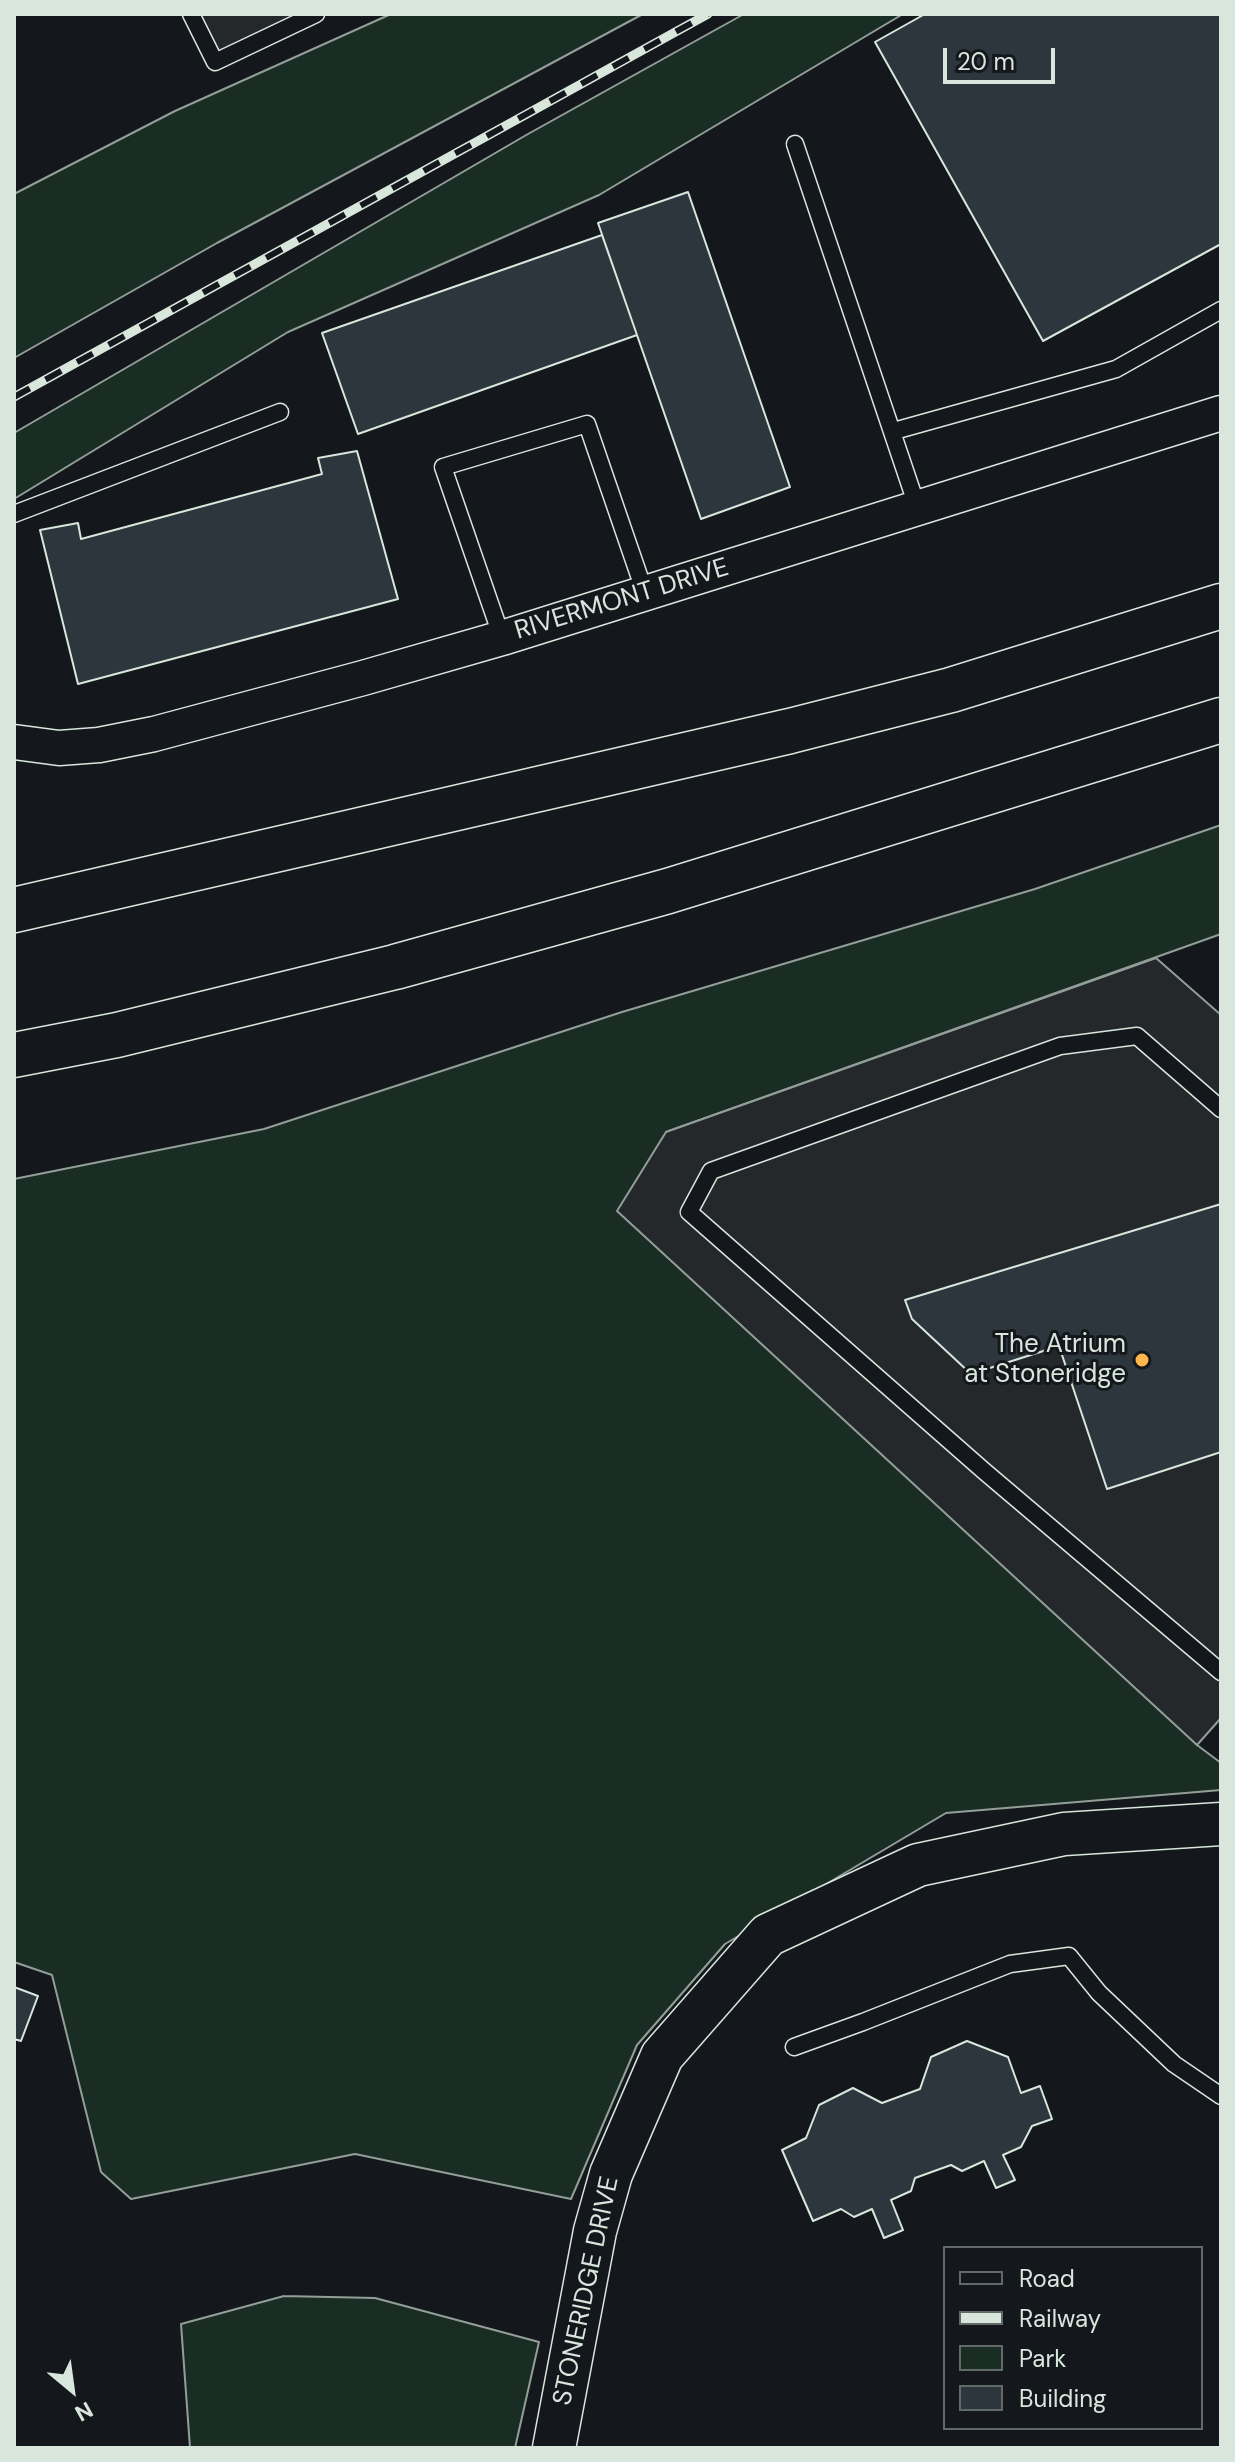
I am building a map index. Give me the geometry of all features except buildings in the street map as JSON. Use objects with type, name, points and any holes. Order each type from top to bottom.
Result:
[{"type":"highway","points":[[14,910],[790,731],[951,690],[1221,606]]},
{"type":"highway","points":[[14,1055],[117,1035],[395,967],[638,899],[960,803],[1221,720]]},
{"type":"street","name":"RIVERMONT DRIVE","points":[[14,742],[59,748],[99,745],[154,734],[502,638],[1221,413]]},
{"type":"street","name":"STONERIDGE DRIVE","points":[[554,2448],[595,2231],[611,2174],[662,2056],[768,1935],[918,1865],[1064,1834],[1221,1824]]},
{"type":"lane","points":[[191,14],[215,62],[316,14]]},
{"type":"lane","points":[[795,144],[918,509]]},
{"type":"lane","points":[[894,431],[1116,369],[1221,310]]},
{"type":"lane","points":[[14,514],[280,412]]},
{"type":"lane","points":[[502,638],[443,467],[587,424],[645,593]]},
{"type":"lane","points":[[1221,1109],[1137,1036],[1060,1046],[711,1171],[689,1212],[984,1471],[1221,1672]]},
{"type":"lane","points":[[794,2047],[1010,1964],[1069,1956],[1099,1993],[1174,2064],[1221,2096]]},
{"type":"green space","points":[[391,14],[643,14],[217,243],[14,358],[14,194],[175,111]]},
{"type":"green space","points":[[744,14],[903,14],[599,195],[288,332],[14,499],[14,433],[528,134]]},
{"type":"green space","points":[[1221,825],[1221,934],[666,1132],[1197,1745],[1221,1763],[1221,1790],[946,1813],[725,1944],[637,2045],[571,2199],[355,2154],[131,2199],[101,2172],[52,1975],[14,1962],[14,1179],[264,1129],[622,1012],[1035,889]]},
{"type":"green space","points":[[284,2296],[375,2298],[539,2342],[515,2448],[190,2448],[181,2324]]},
{"type":"shaded area","points":[[191,14],[315,14],[215,62]]},
{"type":"shaded area","points":[[1156,958],[1221,1015],[1221,1718],[1197,1745],[617,1211],[666,1132]]},
{"type":"railway","points":[[14,397],[708,14]]},
{"type":"place","name":"The Atrium at Stoneridge","points":[[1142,1360]]}]
